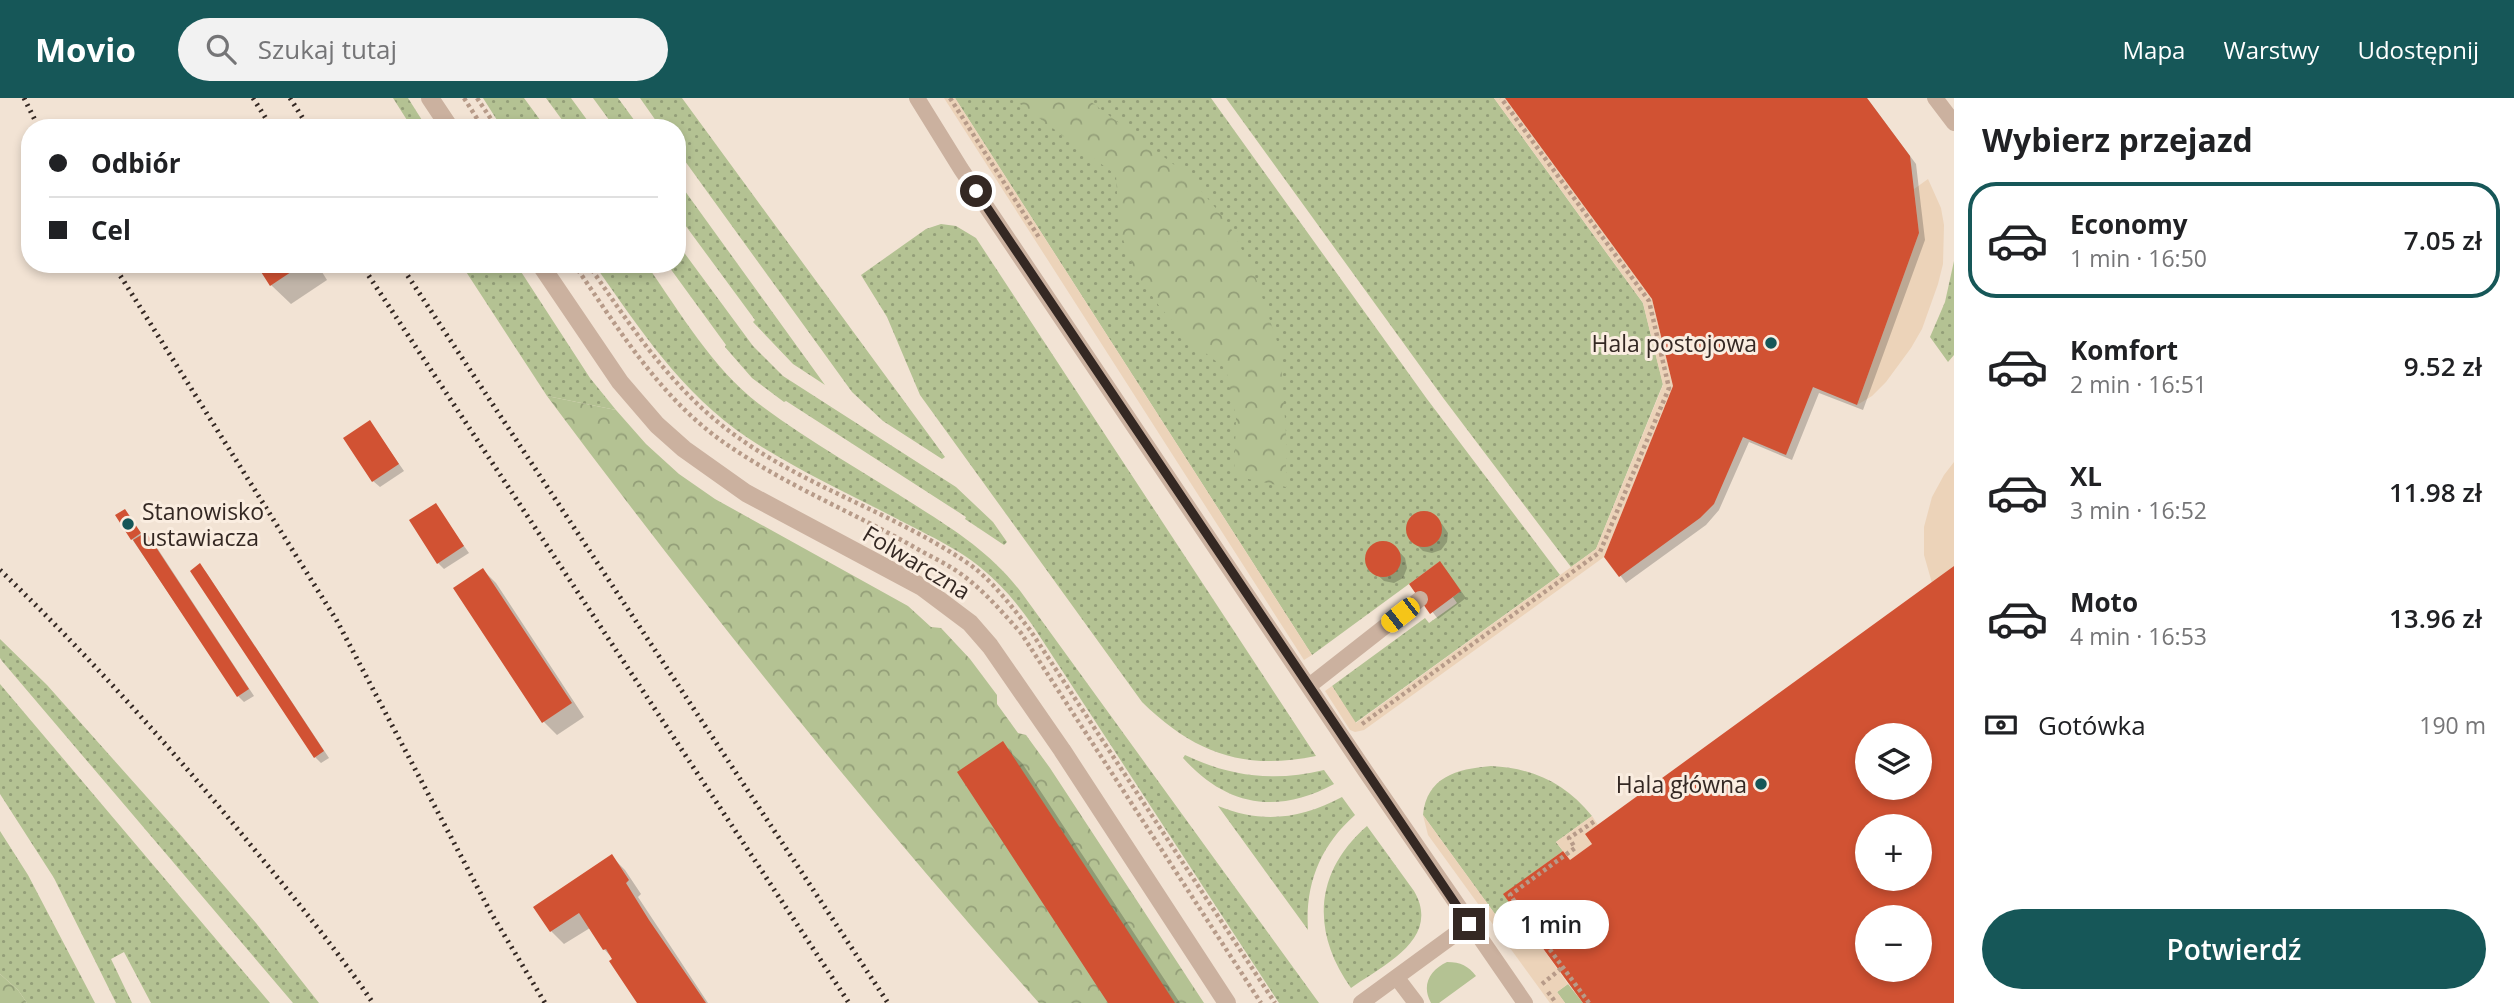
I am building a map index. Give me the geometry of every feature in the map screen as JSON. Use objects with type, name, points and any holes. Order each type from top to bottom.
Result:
[{"type":"street","points":[[430,98],[444,119]]},
{"type":"street","name":"Folwarczna","points":[[546,273],[620,382],[657,425],[684,449],[746,493],[922,587],[956,611],[990,646],[1062,750],[1227,1003]]},
{"type":"lane","points":[[917,98],[961,169],[1469,924],[1525,1003]]},
{"type":"lane","points":[[1935,98],[1954,123]]},
{"type":"lane","points":[[1309,686],[1420,599]]},
{"type":"lane","points":[[1361,1003],[1469,924]]},
{"type":"lane","points":[[1397,978],[1416,1003]]},
{"type":"path","points":[[464,98],[477,119]]},
{"type":"path","points":[[477,98],[491,119]]},
{"type":"path","points":[[1355,728],[1600,552],[1669,388],[1649,301],[1501,98]]},
{"type":"path","points":[[1589,1003],[1510,895],[1575,849],[1569,838],[1595,821]]},
{"type":"path","points":[[1542,984],[1563,967]]},
{"type":"green space","points":[[393,98],[408,98],[421,119],[406,119]]},
{"type":"green space","points":[[483,98],[524,98],[539,119],[496,119]]},
{"type":"green space","points":[[546,98],[571,98],[586,119],[561,119]]},
{"type":"green space","points":[[593,98],[618,98],[633,119],[608,119]]},
{"type":"green space","points":[[640,98],[682,98],[945,457],[942,459],[883,421],[852,392],[686,162],[686,119],[655,119]]},
{"type":"green space","points":[[955,98],[1211,98],[1427,399],[1560,575],[1355,723],[1332,686],[1425,618],[1429,623],[1457,603],[1453,597],[1461,591],[1439,562],[1312,655]]},
{"type":"green space","points":[[1012,98],[1086,98],[1189,176],[1228,223],[1254,273],[1280,350],[1286,433],[1286,487],[1234,476],[1236,418],[1226,369],[1190,341],[1159,306],[1135,271],[1119,229],[1116,175]]},
{"type":"green space","points":[[1226,98],[1494,98],[1643,303],[1663,384],[1596,549],[1571,567],[1444,399]]},
{"type":"green space","points":[[686,192],[825,385],[793,364],[753,322],[755,320],[686,226]]},
{"type":"green space","points":[[941,224],[956,226],[976,238],[1316,756],[1266,761],[1243,759],[1201,745],[1161,720],[1142,702],[920,395],[887,317],[861,275],[926,229]]},
{"type":"green space","points":[[686,255],[753,346],[783,376],[956,487],[993,522],[1007,542],[1004,545],[965,519],[966,517],[784,402],[752,378],[674,273],[686,273]]},
{"type":"green space","points":[[1954,261],[1954,355],[1948,362],[1930,337],[1945,302]]},
{"type":"green space","points":[[467,273],[522,273],[590,378],[616,410],[547,396]]},
{"type":"green space","points":[[600,273],[652,273],[698,339],[742,390],[797,431],[959,534],[1010,578],[1319,1003],[1279,1003],[1033,626],[1002,587],[954,549],[786,461],[724,421],[682,380]]},
{"type":"green space","points":[[547,396],[616,410],[646,444],[679,474],[715,499],[908,606],[931,627],[941,628],[970,659],[997,695],[997,704],[1018,733],[1026,735],[1050,768],[1204,1003],[1039,1003],[848,781],[665,552]]},
{"type":"green space","points":[[0,639],[47,685],[178,832],[256,923],[319,1003],[293,1003],[2,661]]},
{"type":"green space","points":[[0,684],[270,1003],[151,1003],[124,952],[111,959],[132,1003],[116,1003],[54,878],[0,794]]},
{"type":"green space","points":[[1185,755],[1236,773],[1253,775],[1288,776],[1324,770],[1334,784],[1292,800],[1253,801],[1217,787],[1183,758]]},
{"type":"green space","points":[[1491,766],[1521,770],[1547,779],[1582,804],[1592,816],[1556,842],[1563,851],[1504,894],[1536,939],[1526,947],[1516,943],[1423,815],[1430,792],[1445,777]]},
{"type":"green space","points":[[1342,797],[1355,815],[1332,840],[1317,867],[1309,897],[1308,930],[1218,806],[1250,815],[1281,816],[1312,810]]},
{"type":"green space","points":[[1367,826],[1414,891],[1421,908],[1420,923],[1415,937],[1405,949],[1351,988],[1329,946],[1324,903],[1328,883],[1337,863],[1349,844]]},
{"type":"green space","points":[[0,831],[28,875],[95,1003],[27,1003],[18,990],[0,974]]},
{"type":"green space","points":[[1447,962],[1464,965],[1476,976],[1439,1003],[1431,1003],[1427,984],[1436,969]]},
{"type":"green space","points":[[0,974],[18,990],[27,1003],[0,1003]]},
{"type":"green space","points":[[1568,984],[1583,1003],[1565,1003],[1557,992]]},
{"type":"shaded area","points":[[944,98],[955,98],[1312,655],[1304,660]]},
{"type":"shaded area","points":[[1494,98],[1505,98],[1652,299],[1673,386],[1604,557],[1364,730],[1355,732],[1350,730],[1325,691],[1332,686],[1356,723],[1596,549],[1663,385],[1643,303]]},
{"type":"shaded area","points":[[1928,179],[1941,208],[1944,225],[1943,264],[1938,284],[1922,329],[1911,348],[1886,382],[1872,396],[1857,405],[1919,233],[1914,189]]},
{"type":"shaded area","points":[[1954,462],[1954,566],[1932,583],[1924,555],[1924,527],[1932,497]]},
{"type":"shaded area","points":[[1423,815],[1516,943],[1526,947],[1536,939],[1568,984],[1557,992],[1565,1003],[1550,1003],[1428,835]]},
{"type":"shaded area","points":[[1592,816],[1598,825],[1585,834],[1592,844],[1570,860],[1556,842]]},
{"type":"building","name":"Hala postojowa","points":[[1505,98],[1867,98],[1910,156],[1919,233],[1857,405],[1813,387],[1786,455],[1743,437],[1714,504],[1700,518],[1619,577],[1604,557],[1673,386],[1652,299]]},
{"type":"building","points":[[262,273],[290,273],[270,286]]},
{"type":"building","points":[[370,420],[399,464],[372,482],[343,438]]},
{"type":"building","points":[[436,503],[464,546],[437,564],[409,520]]},
{"type":"building","name":"Stanowisko ustawiacza","points":[[125,509],[141,533],[131,540],[115,515]]},
{"type":"building","points":[[1424,511],[1437,516],[1442,529],[1437,542],[1424,547],[1411,542],[1406,529],[1411,516]]},
{"type":"building","points":[[146,532],[249,689],[237,697],[133,540]]},
{"type":"building","points":[[1383,541],[1396,546],[1401,559],[1396,572],[1383,577],[1370,572],[1365,559],[1370,546]]},
{"type":"building","points":[[1440,561],[1461,591],[1430,614],[1409,584]]},
{"type":"building","points":[[200,563],[324,751],[314,758],[190,571]]},
{"type":"building","name":"Hala główna","points":[[1954,566],[1954,1003],[1583,1003],[1503,894],[1563,851],[1570,860],[1592,844],[1585,834]]},
{"type":"building","points":[[483,568],[572,703],[542,723],[453,588]]},
{"type":"building","points":[[1003,741],[1175,1003],[1108,1003],[957,772]]},
{"type":"building","points":[[612,854],[629,880],[626,883],[649,920],[706,1003],[637,1003],[609,961],[612,959],[606,949],[603,950],[579,913],[550,932],[533,907]]},
{"type":"railway","points":[[24,98],[34,119]]},
{"type":"railway","points":[[253,98],[266,119]]},
{"type":"railway","points":[[290,98],[303,119]]},
{"type":"railway","points":[[119,273],[337,621],[491,913],[545,1003]]},
{"type":"railway","points":[[367,273],[849,1003]]},
{"type":"railway","points":[[406,273],[888,1003]]},
{"type":"railway","points":[[0,570],[93,665],[182,764],[308,916],[373,1003]]},
{"type":"place","name":"Hala postojowa","points":[[1771,343]]},
{"type":"place","name":"Stanowisko ustawiacza","points":[[128,524]]},
{"type":"place","name":"Hala główna","points":[[1761,784]]},
{"type":"route","points":[[976,191],[1469,924]]}]
